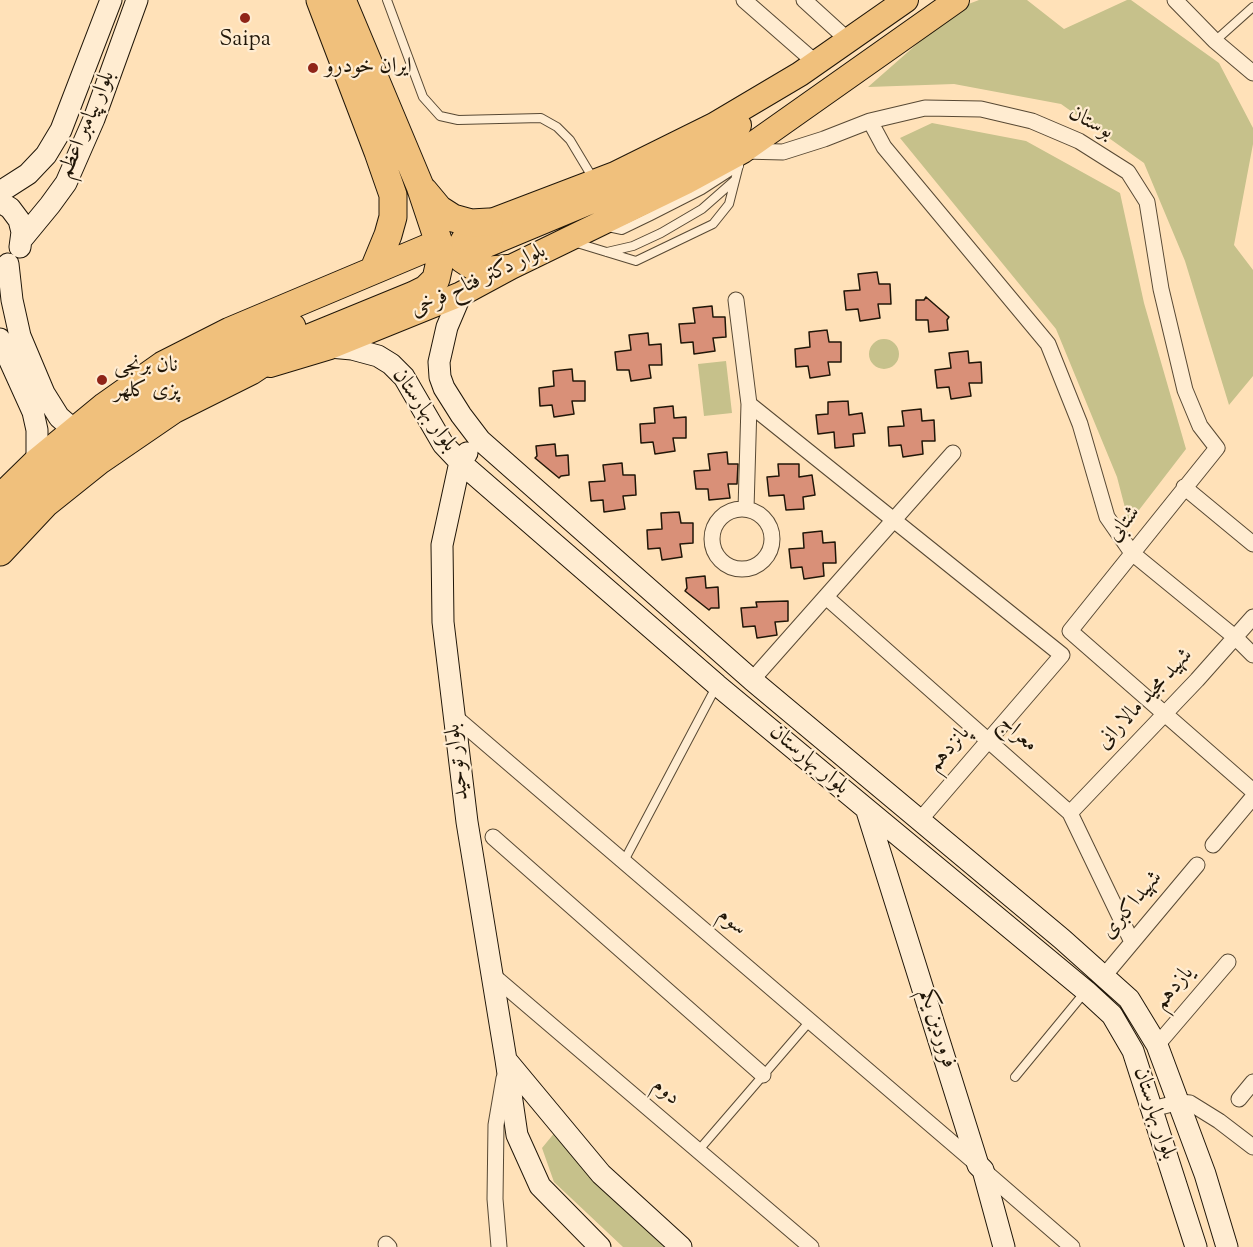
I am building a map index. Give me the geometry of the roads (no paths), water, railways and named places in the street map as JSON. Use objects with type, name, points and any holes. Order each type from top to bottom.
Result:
[{"type":"highway","points":[[251,371],[287,347],[426,289],[436,279],[439,270],[439,243],[420,186],[320,0]]},
{"type":"highway","points":[[342,0],[393,195],[393,217],[374,269]]},
{"type":"highway","points":[[420,186],[439,209],[453,218],[471,223],[489,222]]},
{"type":"highway","points":[[0,498],[37,462],[163,365],[230,331],[439,243]]},
{"type":"highway","points":[[0,524],[53,473],[114,423],[180,380],[301,323],[420,273]]},
{"type":"highway","name":"بلوار دکتر فتاح فرخی","points":[[0,552],[45,504],[100,460],[173,411],[251,371]]},
{"type":"main road","name":"بلوار پیامبر اعظم","points":[[0,192],[28,174],[46,155],[61,130],[111,0]]},
{"type":"main road","name":"بلوار پیامبر اعظم","points":[[4,266],[16,255],[22,239],[66,183],[94,119],[137,0]]},
{"type":"main road","points":[[511,267],[484,269],[470,266],[461,260],[459,247],[466,235],[489,222],[615,174],[714,125],[808,68],[906,0]]},
{"type":"main road","name":"بلوار دکتر فتاح فرخی","points":[[251,371],[330,347],[461,294],[557,244],[741,159],[957,0]]},
{"type":"main road","points":[[475,250],[679,165],[728,134],[808,68]]},
{"type":"main road","points":[[0,202],[10,208],[19,220],[22,239]]},
{"type":"main road","points":[[4,266],[20,336],[44,393],[58,417],[79,428]]},
{"type":"main road","name":"بلوار بهارستان","points":[[461,294],[447,327],[439,362],[440,377],[461,416],[480,440],[752,680],[1129,999],[1157,1045],[1180,1102],[1227,1247]]},
{"type":"main road","points":[[0,339],[33,412],[37,430],[37,462]]},
{"type":"main road","name":"بلوار بهارستان","points":[[330,347],[352,349],[378,356],[391,364],[404,377],[443,444],[460,462],[717,685],[1112,1014],[1133,1051],[1196,1247]]},
{"type":"main road","points":[[460,462],[480,440]]},
{"type":"main road","name":"بلوار توحید","points":[[460,462],[442,545],[442,622],[466,822],[517,1135],[540,1186],[600,1247]]},
{"type":"main road","points":[[867,811],[886,793]]},
{"type":"main road","name":"فروردین یکم","points":[[867,811],[1004,1247]]},
{"type":"main road","name":"بلوار توحید","points":[[506,1060],[601,1174],[681,1247]]},
{"type":"street","points":[[744,0],[808,68]]},
{"type":"street","points":[[804,0],[849,41]]},
{"type":"street","points":[[1175,0],[1215,41],[1253,73]]},
{"type":"street","name":"بوستان","points":[[741,159],[783,152],[870,121],[925,108],[981,109],[1032,121],[1079,141],[1128,172],[1147,202],[1161,289],[1185,390],[1200,426],[1217,448]]},
{"type":"street","points":[[870,121],[884,147],[1048,344],[1080,424],[1107,517],[1132,553],[1253,654]]},
{"type":"street","points":[[736,300],[749,404],[746,509]]},
{"type":"street","points":[[749,404],[894,520]]},
{"type":"street","name":"شتابی","points":[[1165,713],[1070,631],[1217,448]]},
{"type":"street","points":[[752,680],[953,453]]},
{"type":"street","points":[[1184,487],[1253,544]]},
{"type":"street","name":"پانزدهم","points":[[894,520],[1062,655],[920,820]]},
{"type":"street","name":"معراج","points":[[826,597],[1070,813],[1131,942]]},
{"type":"street","name":"شهید مجید مالارانی","points":[[1070,813],[1236,638],[1253,617]]},
{"type":"street","points":[[1165,713],[1253,791]]},
{"type":"street","name":"سوم","points":[[454,716],[980,1167]]},
{"type":"street","points":[[1213,845],[1253,797]]},
{"type":"street","points":[[493,837],[763,1075]]},
{"type":"street","name":"شهیداکبری","points":[[1104,976],[1197,865]]},
{"type":"street","name":"یازدهم","points":[[1157,1045],[1228,962]]},
{"type":"street","name":"دوم","points":[[490,973],[811,1247]]},
{"type":"street","points":[[499,1247],[495,1199],[496,1125],[506,1060]]},
{"type":"street","points":[[1239,1099],[1253,1083]]},
{"type":"street","points":[[1152,1109],[1180,1102],[1190,1103],[1253,1147]]},
{"type":"street","points":[[980,1167],[1072,1247]]},
{"type":"lane","points":[[387,0],[423,97],[440,116],[458,120],[541,118],[557,127],[570,140],[596,182]]},
{"type":"lane","points":[[1215,41],[1253,7]]},
{"type":"lane","points":[[557,244],[581,243],[636,261],[713,224],[729,204],[741,159]]},
{"type":"lane","points":[[606,252],[633,246],[661,233],[702,209],[735,180]]},
{"type":"lane","points":[[624,861],[717,685]]},
{"type":"lane","points":[[1015,1077],[1086,991]]},
{"type":"lane","points":[[698,1150],[810,1021]]},
{"type":"place","name":"Saipa","points":[[245,18]]},
{"type":"place","name":"ایران خودرو","points":[[313,68]]},
{"type":"place","name":"نان برنجی پزی کلهر","points":[[102,380]]}]
